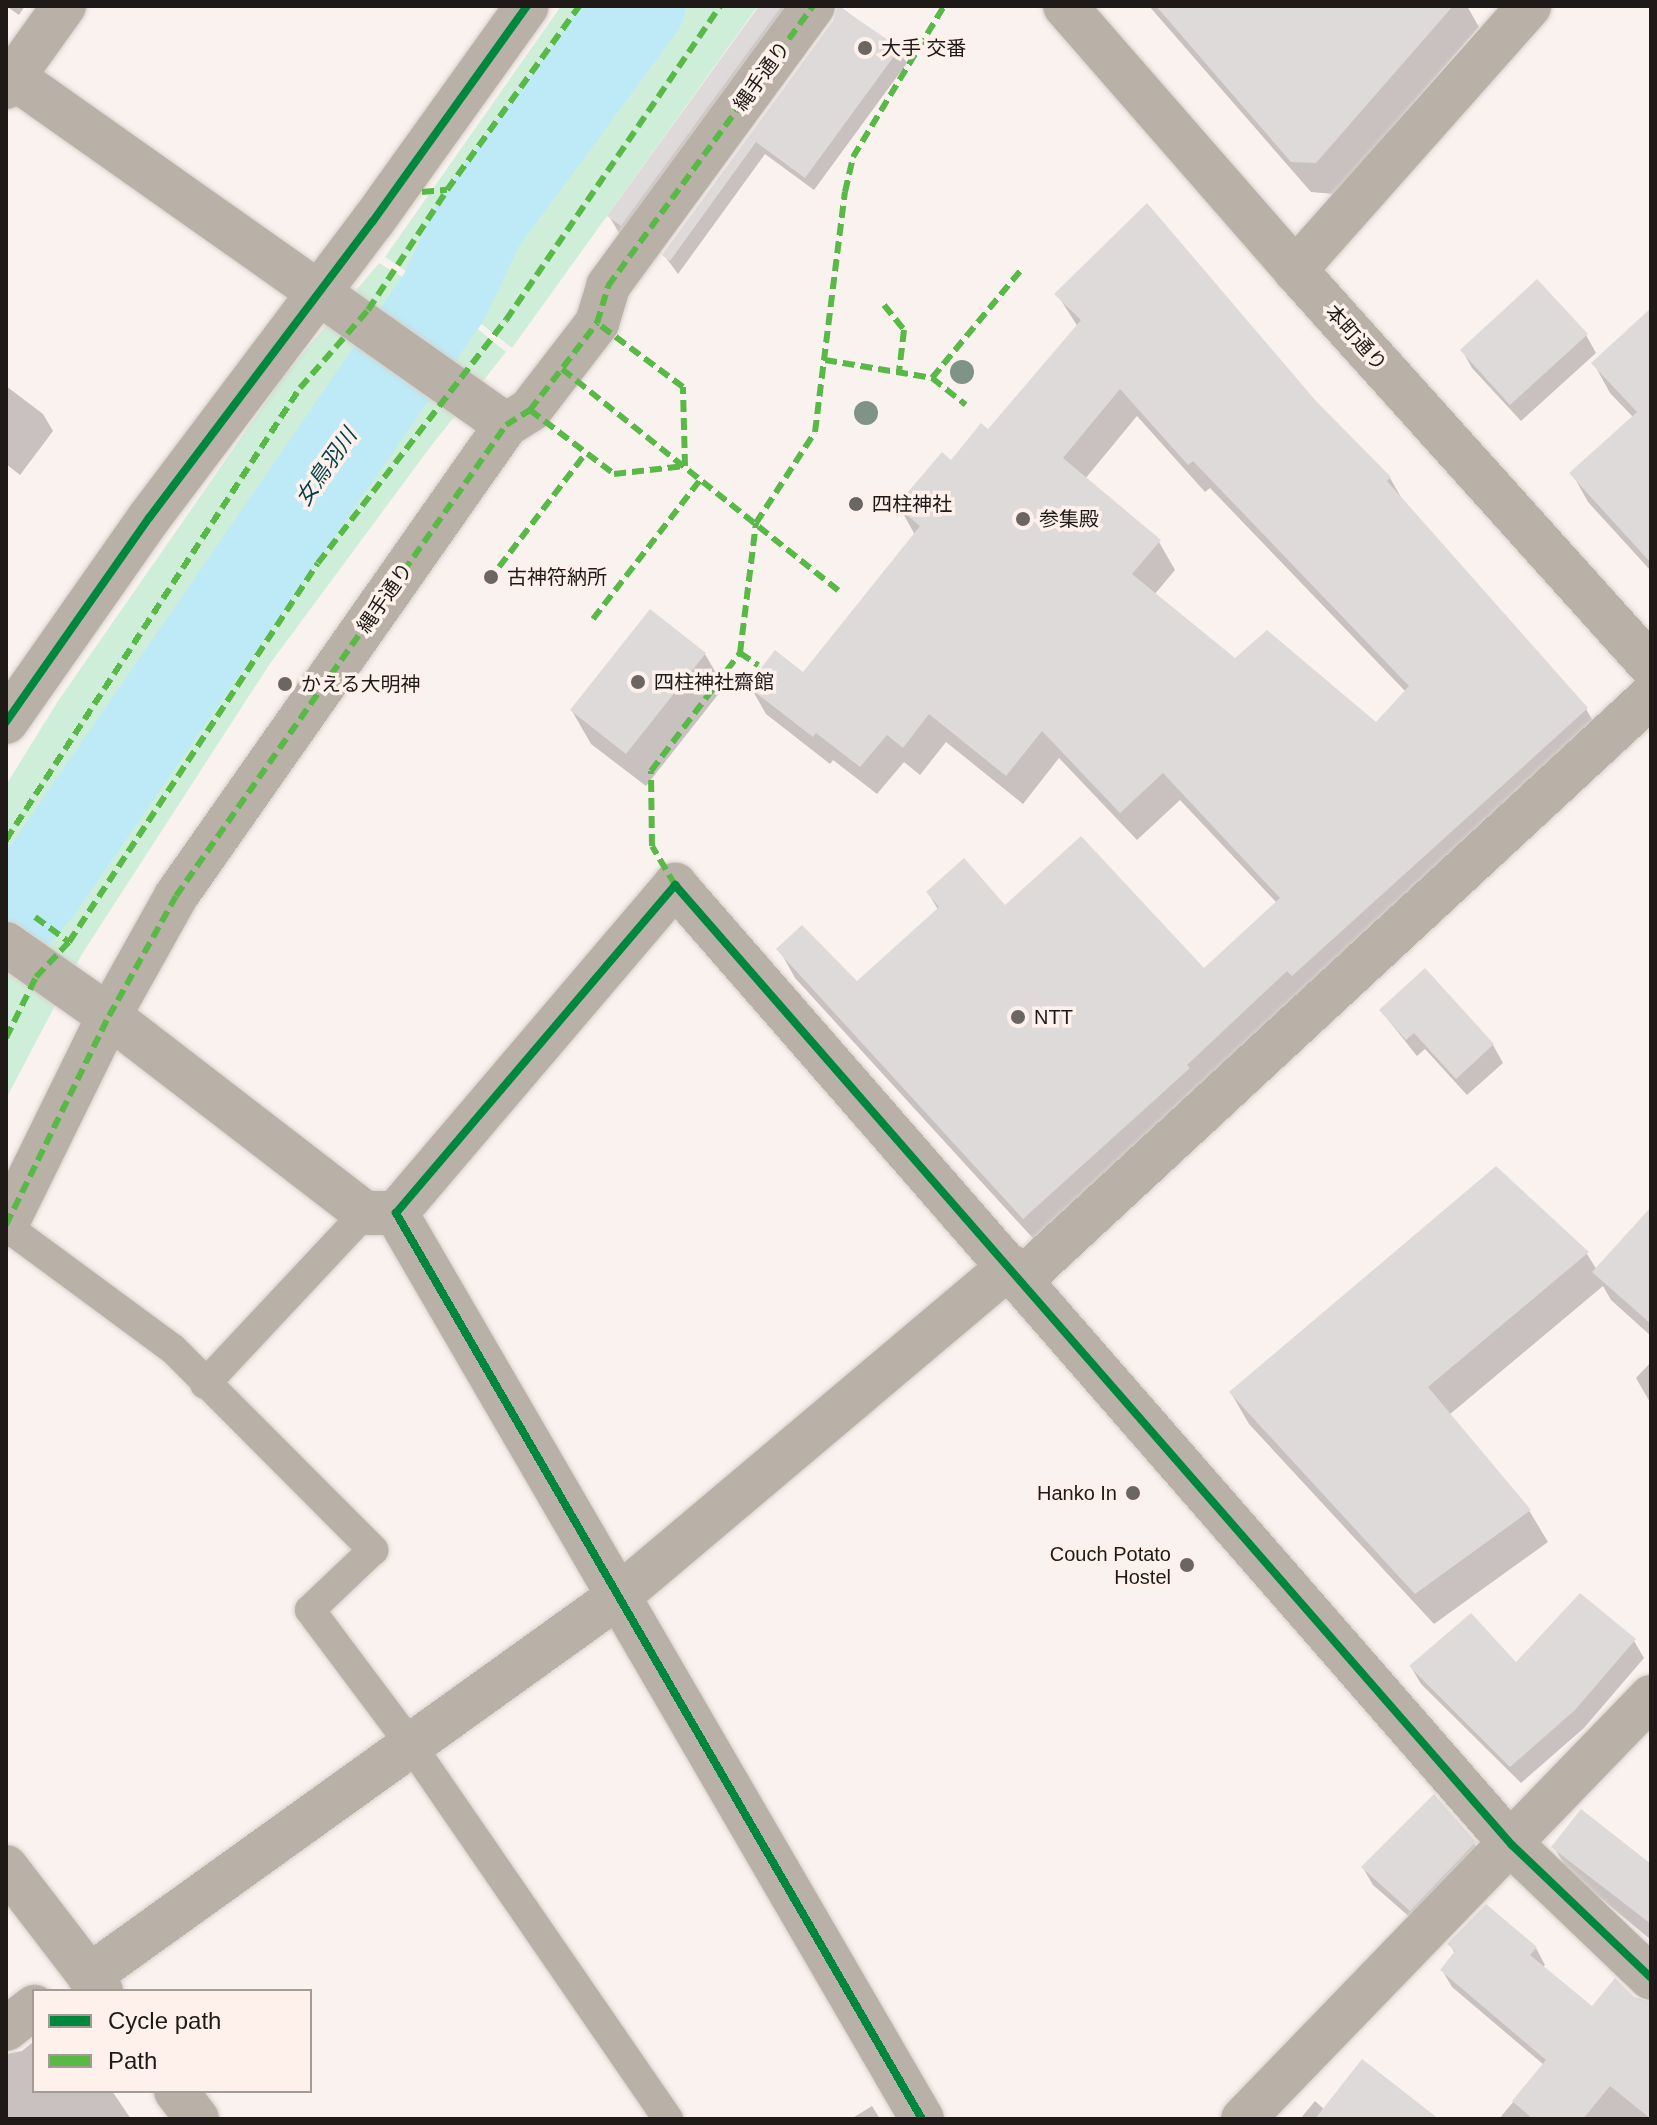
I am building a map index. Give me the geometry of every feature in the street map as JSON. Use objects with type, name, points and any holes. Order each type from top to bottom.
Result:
[{"type":"street","points":[[64,6],[8,79],[490,414]]},
{"type":"street","points":[[6,722],[149,518],[333,304],[373,221],[527,6]]},
{"type":"street","name":"縄手通り","points":[[6,1226],[95,1006],[176,896],[490,414],[530,410],[597,323],[608,286],[813,6]]},
{"type":"street","name":"本町通り","points":[[1065,6],[1295,270],[1651,666]]},
{"type":"street","points":[[1295,270],[1529,6]]},
{"type":"street","points":[[6,1867],[82,1981],[620,1595],[1016,1272],[1651,696]]},
{"type":"street","points":[[381,1213],[675,885],[1016,1272],[1512,1845],[1651,1978]]},
{"type":"street","points":[[6,944],[381,1213],[620,1595],[922,2119]]},
{"type":"street","points":[[1243,2119],[1512,1845],[1651,1697]]},
{"type":"street","points":[[6,2029],[32,2009]]},
{"type":"street","points":[[178,2093],[197,2119]]},
{"type":"lane","points":[[205,1384],[381,1213]]},
{"type":"lane","points":[[6,1226],[173,1349],[373,1550],[310,1610],[411,1745],[668,2119]]},
{"type":"green space","points":[[561,6],[600,6],[515,120],[422,282],[385,257]]},
{"type":"green space","points":[[669,6],[758,6],[512,348],[474,318],[491,274],[566,174],[584,114]]},
{"type":"green space","points":[[379,263],[420,287],[378,368],[28,881],[6,908],[6,785],[58,701],[284,376]]},
{"type":"green space","points":[[473,325],[506,352],[431,446],[269,665],[82,954],[6,1099],[6,972],[50,927],[301,549],[418,414]]},
{"type":"building","points":[[759,6],[782,6],[621,226],[607,216]]},
{"type":"building","points":[[838,6],[900,48],[805,178],[756,142],[670,261],[662,255],[833,21]]},
{"type":"building","points":[[1156,6],[1453,6],[1316,163],[1291,162]]},
{"type":"building","points":[[1147,203],[1316,401],[1391,477],[1387,481],[1588,708],[1292,976],[1287,971],[1187,1065],[1190,1068],[1023,1219],[776,949],[802,925],[857,981],[939,907],[926,892],[964,858],[1005,905],[1081,836],[1204,968],[1280,898],[1163,773],[1120,813],[1042,731],[1006,776],[929,714],[903,748],[887,735],[860,767],[816,733],[813,737],[747,686],[775,650],[803,672],[920,526],[896,506],[942,452],[951,460],[981,423],[988,429],[1081,320],[1054,294]],"holes":[[[1120,389],[1188,465],[1193,461],[1409,686],[1376,722],[1267,630],[1235,658],[1132,574],[1161,540],[1063,458]]]},
{"type":"building","points":[[1537,279],[1588,334],[1510,405],[1460,350]]},
{"type":"building","points":[[1651,308],[1651,563],[1569,473],[1637,412],[1591,363]]},
{"type":"building","name":"四柱神社齋館","points":[[650,609],[706,653],[626,754],[570,710]]},
{"type":"building","points":[[1425,968],[1494,1044],[1456,1079],[1414,1033],[1406,1040],[1379,1010]]},
{"type":"building","points":[[1496,1166],[1589,1252],[1428,1387],[1531,1510],[1415,1594],[1229,1392]]},
{"type":"building","points":[[1651,1207],[1651,1324],[1592,1272]]},
{"type":"building","points":[[1580,1593],[1636,1639],[1575,1710],[1510,1767],[1409,1666],[1471,1613],[1516,1662]]},
{"type":"building","points":[[1434,1794],[1476,1842],[1410,1911],[1361,1867]]},
{"type":"building","points":[[1581,1809],[1651,1864],[1651,1924],[1551,1847]]},
{"type":"building","points":[[1486,1904],[1537,1947],[1530,1955],[1592,2006],[1615,1978],[1634,1997],[1651,2002],[1651,2119],[1610,2086],[1583,2119],[1533,2119],[1512,2101],[1546,2060],[1440,1970],[1455,1951],[1447,1944]]},
{"type":"building","points":[[1362,2059],[1439,2119],[1315,2119]]},
{"type":"waterway","name":"女鳥羽川","points":[[6,924],[37,888],[444,297],[479,223],[639,6]]},
{"type":"marked path","points":[[422,192],[447,190],[579,6]]},
{"type":"marked path","points":[[6,1038],[36,977],[69,942],[318,563],[506,320],[720,6]]},
{"type":"marked path","points":[[6,1225],[109,1016],[176,896],[506,425],[530,410],[597,323],[608,286],[813,6]]},
{"type":"marked path","points":[[675,885],[652,846],[651,771],[740,653],[756,523],[815,432],[845,192],[853,157],[944,6]]},
{"type":"marked path","points":[[6,840],[300,388],[368,310],[447,190]]},
{"type":"marked path","points":[[932,378],[1022,269]]},
{"type":"marked path","points":[[884,305],[904,330],[899,372]]},
{"type":"marked path","points":[[530,410],[614,474],[685,466],[683,387],[597,323]]},
{"type":"marked path","points":[[825,360],[932,378],[966,405]]},
{"type":"marked path","points":[[562,369],[838,590]]},
{"type":"marked path","points":[[499,567],[586,453]]},
{"type":"marked path","points":[[593,619],[701,479]]},
{"type":"marked path","points":[[740,653],[758,665]]},
{"type":"marked path","points":[[35,917],[69,942]]},
{"type":"cycle path","points":[[6,722],[149,518],[373,221],[527,6]]},
{"type":"cycle path","points":[[922,2119],[396,1213],[675,885],[1512,1845],[1651,1978]]},
{"type":"place","name":"大手 交番","points":[[865,48]]},
{"type":"place","name":"四柱神社","points":[[856,504]]},
{"type":"place","name":"参集殿","points":[[1023,519]]},
{"type":"place","name":"古神符納所","points":[[491,577]]},
{"type":"place","name":"四柱神社齋館","points":[[638,682]]},
{"type":"place","name":"かえる大明神","points":[[285,684]]},
{"type":"place","name":"NTT","points":[[1018,1017]]},
{"type":"place","name":"Hanko In","points":[[1133,1493]]},
{"type":"place","name":"Couch Potato Hostel","points":[[1187,1565]]}]
